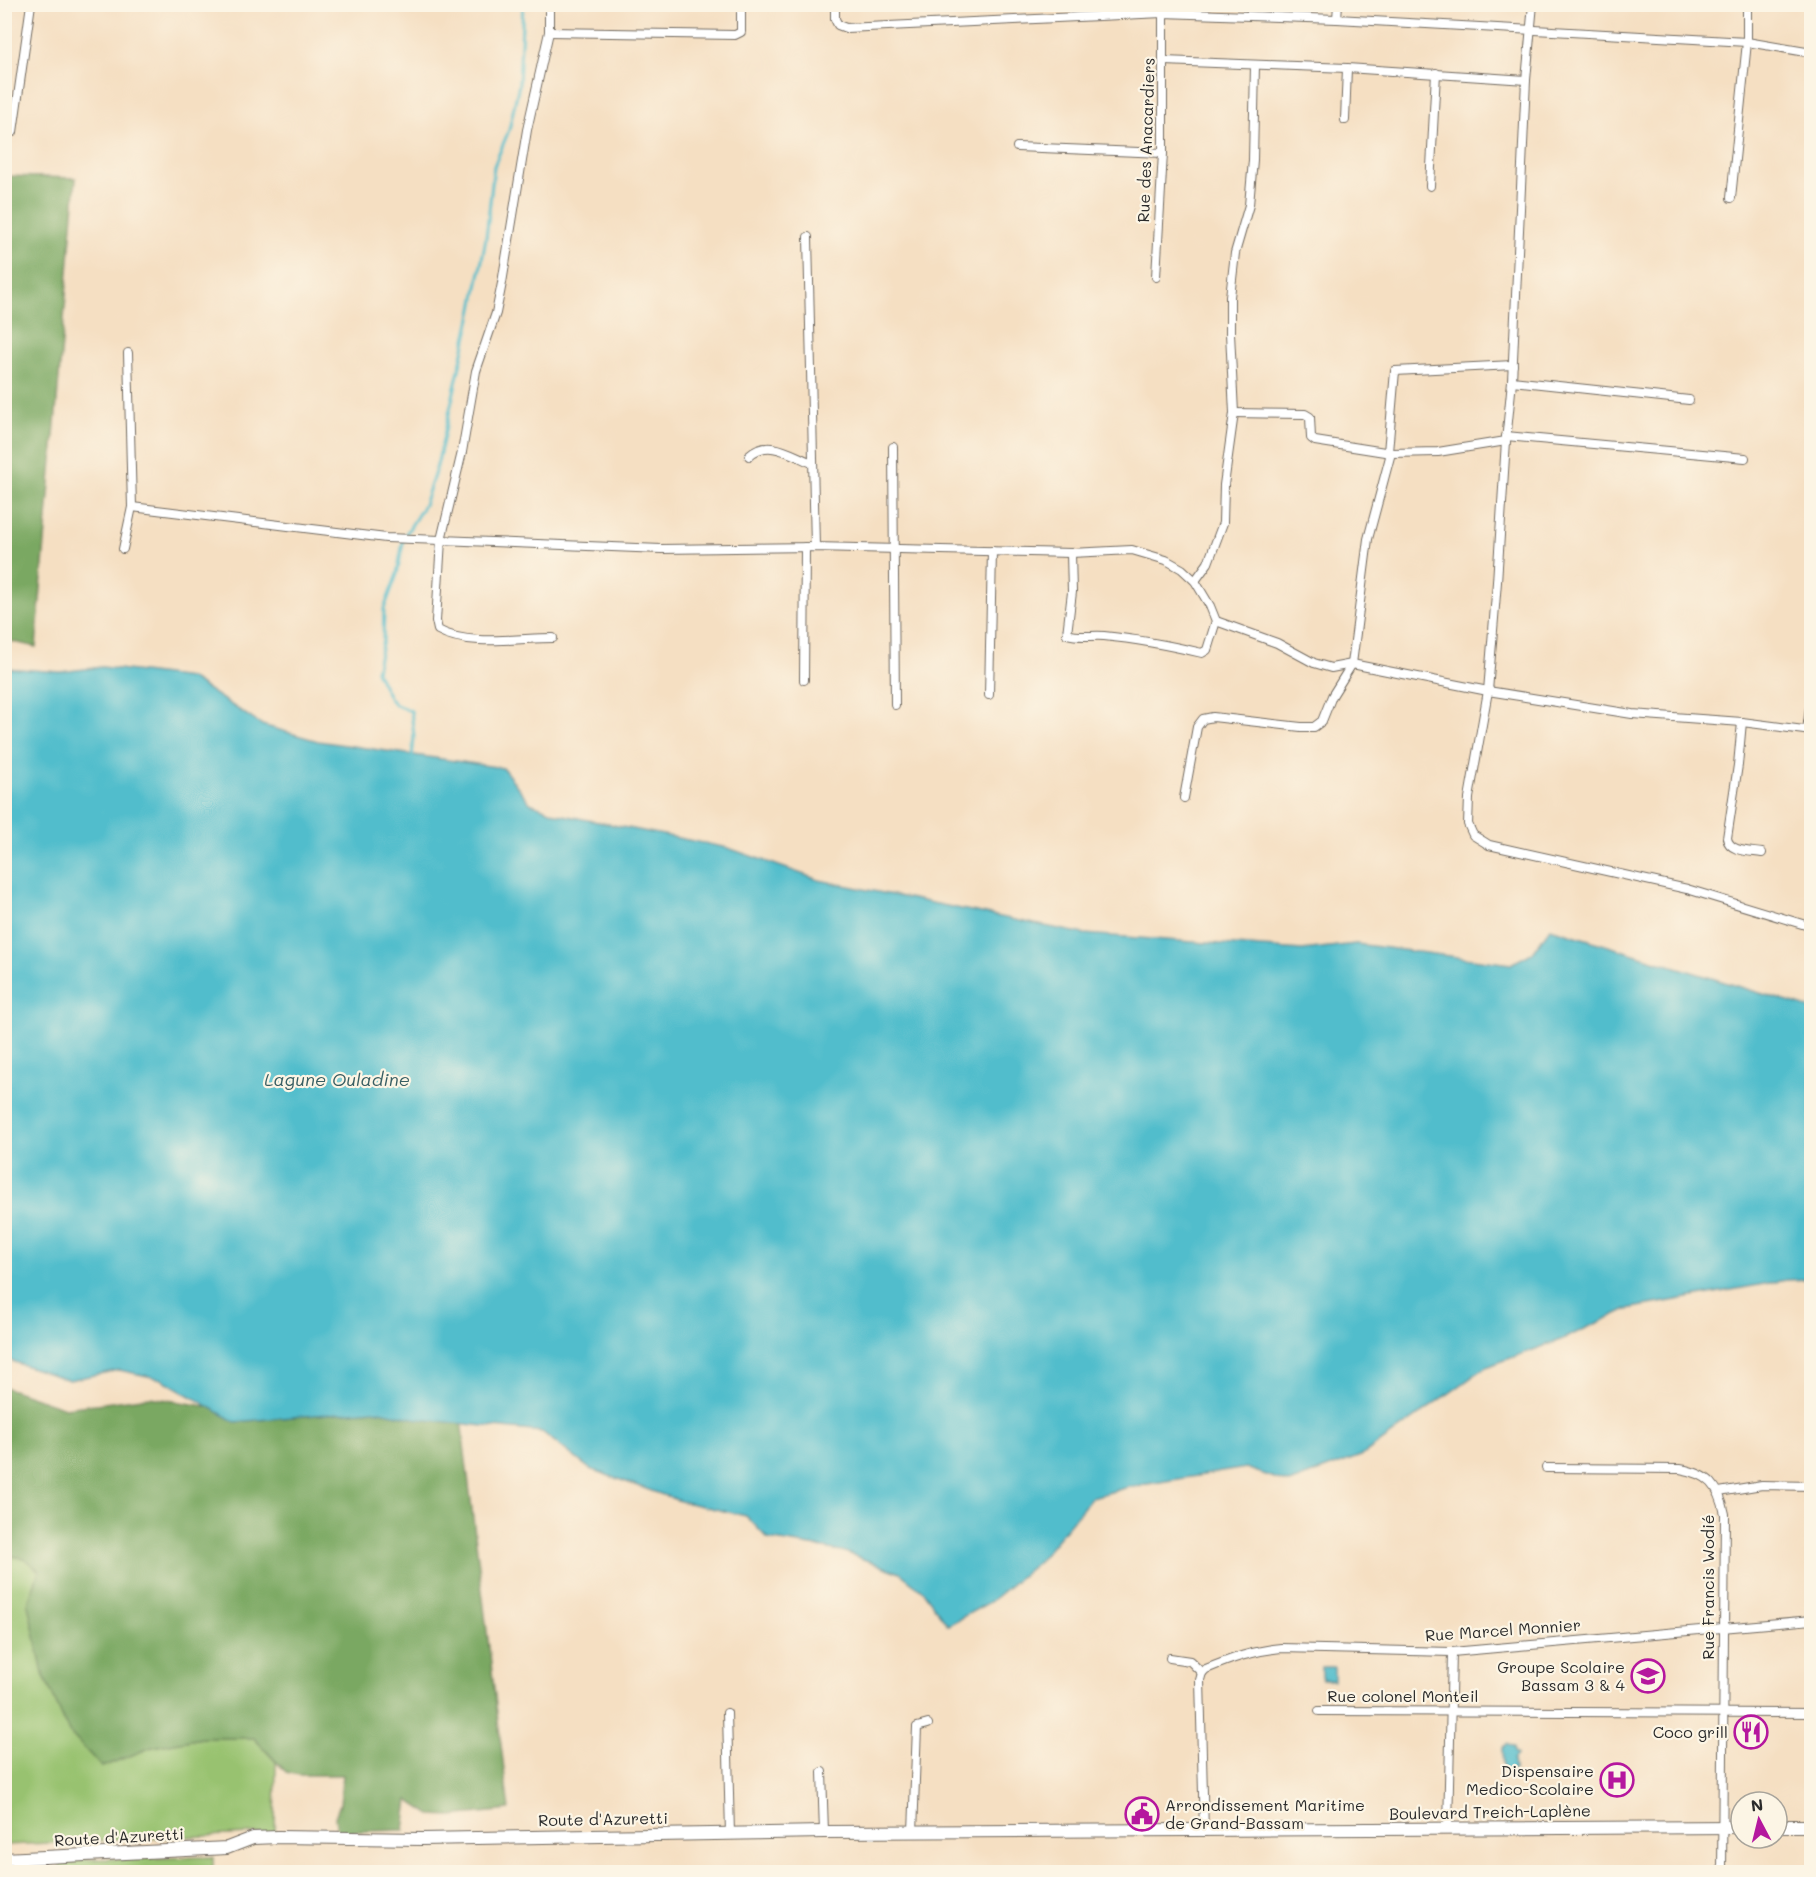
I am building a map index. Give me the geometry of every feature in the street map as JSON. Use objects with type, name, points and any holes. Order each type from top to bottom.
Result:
[{"type":"street","points":[[13,132],[31,4]]},
{"type":"street","points":[[549,4],[549,32],[527,130],[501,292],[476,371],[462,452],[441,540],[436,621],[438,630],[449,636],[474,639],[553,638]]},
{"type":"street","points":[[549,32],[735,34],[741,32],[741,4]]},
{"type":"street","points":[[835,4],[835,19],[838,25],[846,28],[1163,9],[1747,42],[1812,53]]},
{"type":"street","points":[[1337,19],[1338,4]]},
{"type":"street","points":[[1533,4],[1526,80],[1512,381],[1488,691],[1469,798],[1468,824],[1473,835],[1489,845],[1628,874],[1812,927]]},
{"type":"street","points":[[1731,198],[1747,42],[1747,4]]},
{"type":"street","name":"Rue des Anacardiers","points":[[1156,277],[1162,153],[1163,9]]},
{"type":"street","points":[[1164,61],[1347,68],[1526,80]]},
{"type":"street","points":[[1195,581],[1208,563],[1223,523],[1224,485],[1234,412],[1230,297],[1235,253],[1249,205],[1253,160],[1255,65]]},
{"type":"street","points":[[1345,120],[1347,68]]},
{"type":"street","points":[[1430,186],[1436,73]]},
{"type":"street","points":[[1017,147],[1162,153]]},
{"type":"street","points":[[808,237],[814,547]]},
{"type":"street","points":[[123,549],[132,507],[128,353]]},
{"type":"street","points":[[1184,798],[1197,727],[1203,719],[1213,717],[1314,727],[1322,721],[1332,696],[1352,664],[1368,539],[1390,452],[1395,371],[1513,365]]},
{"type":"street","points":[[1512,381],[1689,400]]},
{"type":"street","points":[[1234,412],[1305,414],[1310,417],[1311,438],[1315,441],[1390,452],[1437,452],[1506,439],[1745,458]]},
{"type":"street","points":[[748,456],[757,448],[767,446],[812,463]]},
{"type":"street","points":[[893,447],[895,705]]},
{"type":"street","points":[[132,507],[386,538],[661,549],[894,547],[1071,553],[1140,552],[1166,560],[1182,569],[1195,581],[1216,621],[1207,650],[1202,653],[1169,645],[1103,636],[1077,637],[1067,634],[1072,592],[1071,553]]},
{"type":"street","points":[[804,680],[805,547]]},
{"type":"street","points":[[989,695],[992,551]]},
{"type":"street","points":[[1216,621],[1277,643],[1314,663],[1331,668],[1352,664],[1488,691],[1632,714],[1742,722],[1809,731],[1812,691]]},
{"type":"street","points":[[1742,722],[1728,843],[1735,848],[1762,853]]},
{"type":"street","name":"Rue Francis Wodié","points":[[1546,1468],[1680,1469],[1697,1472],[1708,1479],[1719,1492],[1725,1514],[1722,1872]]},
{"type":"street","points":[[1719,1492],[1762,1485],[1812,1486]]},
{"type":"street","name":"Rue Marcel Monnier","points":[[1202,1673],[1206,1669],[1257,1650],[1281,1648],[1452,1652],[1812,1620]]},
{"type":"street","points":[[1448,1828],[1452,1652]]},
{"type":"street","points":[[1170,1658],[1190,1661],[1202,1673],[1200,1680],[1204,1832]]},
{"type":"street","name":"Rue colonel Monteil","points":[[1319,1711],[1812,1713]]},
{"type":"street","points":[[727,1713],[730,1834]]},
{"type":"street","points":[[914,1832],[917,1727],[928,1724]]},
{"type":"street","points":[[822,1772],[824,1832]]},
{"type":"street","points":[[1789,1826],[1812,1826]]},
{"type":"street","name":"Boulevard Treich-Laplène","points":[[1204,1832],[1729,1827]]},
{"type":"street","name":"Route d'Azuretti","points":[[4,1859],[227,1848],[253,1838],[278,1837],[422,1839],[824,1832],[1204,1832]]},
{"type":"green space","points":[[5,176],[76,178],[36,647],[5,640]]},
{"type":"green space","points":[[4,1387],[65,1408],[150,1397],[211,1407],[235,1422],[374,1410],[418,1419],[460,1412],[509,1810],[451,1816],[431,1815],[408,1800],[404,1830],[337,1832],[335,1817],[340,1804],[343,1775],[299,1775],[286,1772],[254,1738],[202,1738],[152,1747],[102,1767],[69,1732],[43,1674],[28,1604],[39,1571],[24,1558],[5,1555]]},
{"type":"green space","points":[[4,1555],[24,1558],[39,1571],[28,1604],[69,1731],[102,1766],[152,1747],[202,1738],[254,1738],[276,1762],[275,1833],[5,1845]]},
{"type":"green space","points":[[213,1857],[213,1872],[59,1872],[59,1860]]},
{"type":"water","name":"Lagune Ouladine","points":[[102,667],[190,678],[262,725],[318,741],[503,768],[530,803],[558,814],[728,848],[819,880],[1084,934],[1302,950],[1356,944],[1511,964],[1532,953],[1550,928],[1811,1009],[1811,1279],[1786,1280],[1627,1309],[1563,1339],[1486,1367],[1363,1455],[1289,1483],[1246,1468],[1129,1487],[1092,1497],[1038,1562],[990,1602],[948,1625],[923,1591],[900,1573],[842,1551],[768,1539],[746,1516],[680,1501],[590,1469],[542,1432],[418,1419],[374,1410],[235,1422],[162,1379],[119,1370],[69,1380],[5,1359],[5,668],[60,672]]},
{"type":"water","points":[[1322,1667],[1334,1667],[1334,1680],[1322,1680]]},
{"type":"water","points":[[1507,1744],[1514,1748],[1517,1755],[1513,1759],[1514,1770],[1503,1770],[1502,1748]]},
{"type":"waterway","points":[[412,758],[414,736],[411,711],[396,705],[390,699],[376,671],[383,640],[384,609],[397,574],[404,537],[424,505],[437,466],[473,309],[486,238],[494,166],[509,130],[519,84],[523,4]]},
{"type":"place","name":"Groupe Scolaire Bassam 3 & 4","points":[[1648,1676]]},
{"type":"place","name":"Coco grill","points":[[1751,1732]]},
{"type":"place","name":"Dispensaire Medico-Scolaire","points":[[1617,1780]]},
{"type":"place","name":"Arrondissement Maritime de Grand-Bassam","points":[[1142,1814]]}]
